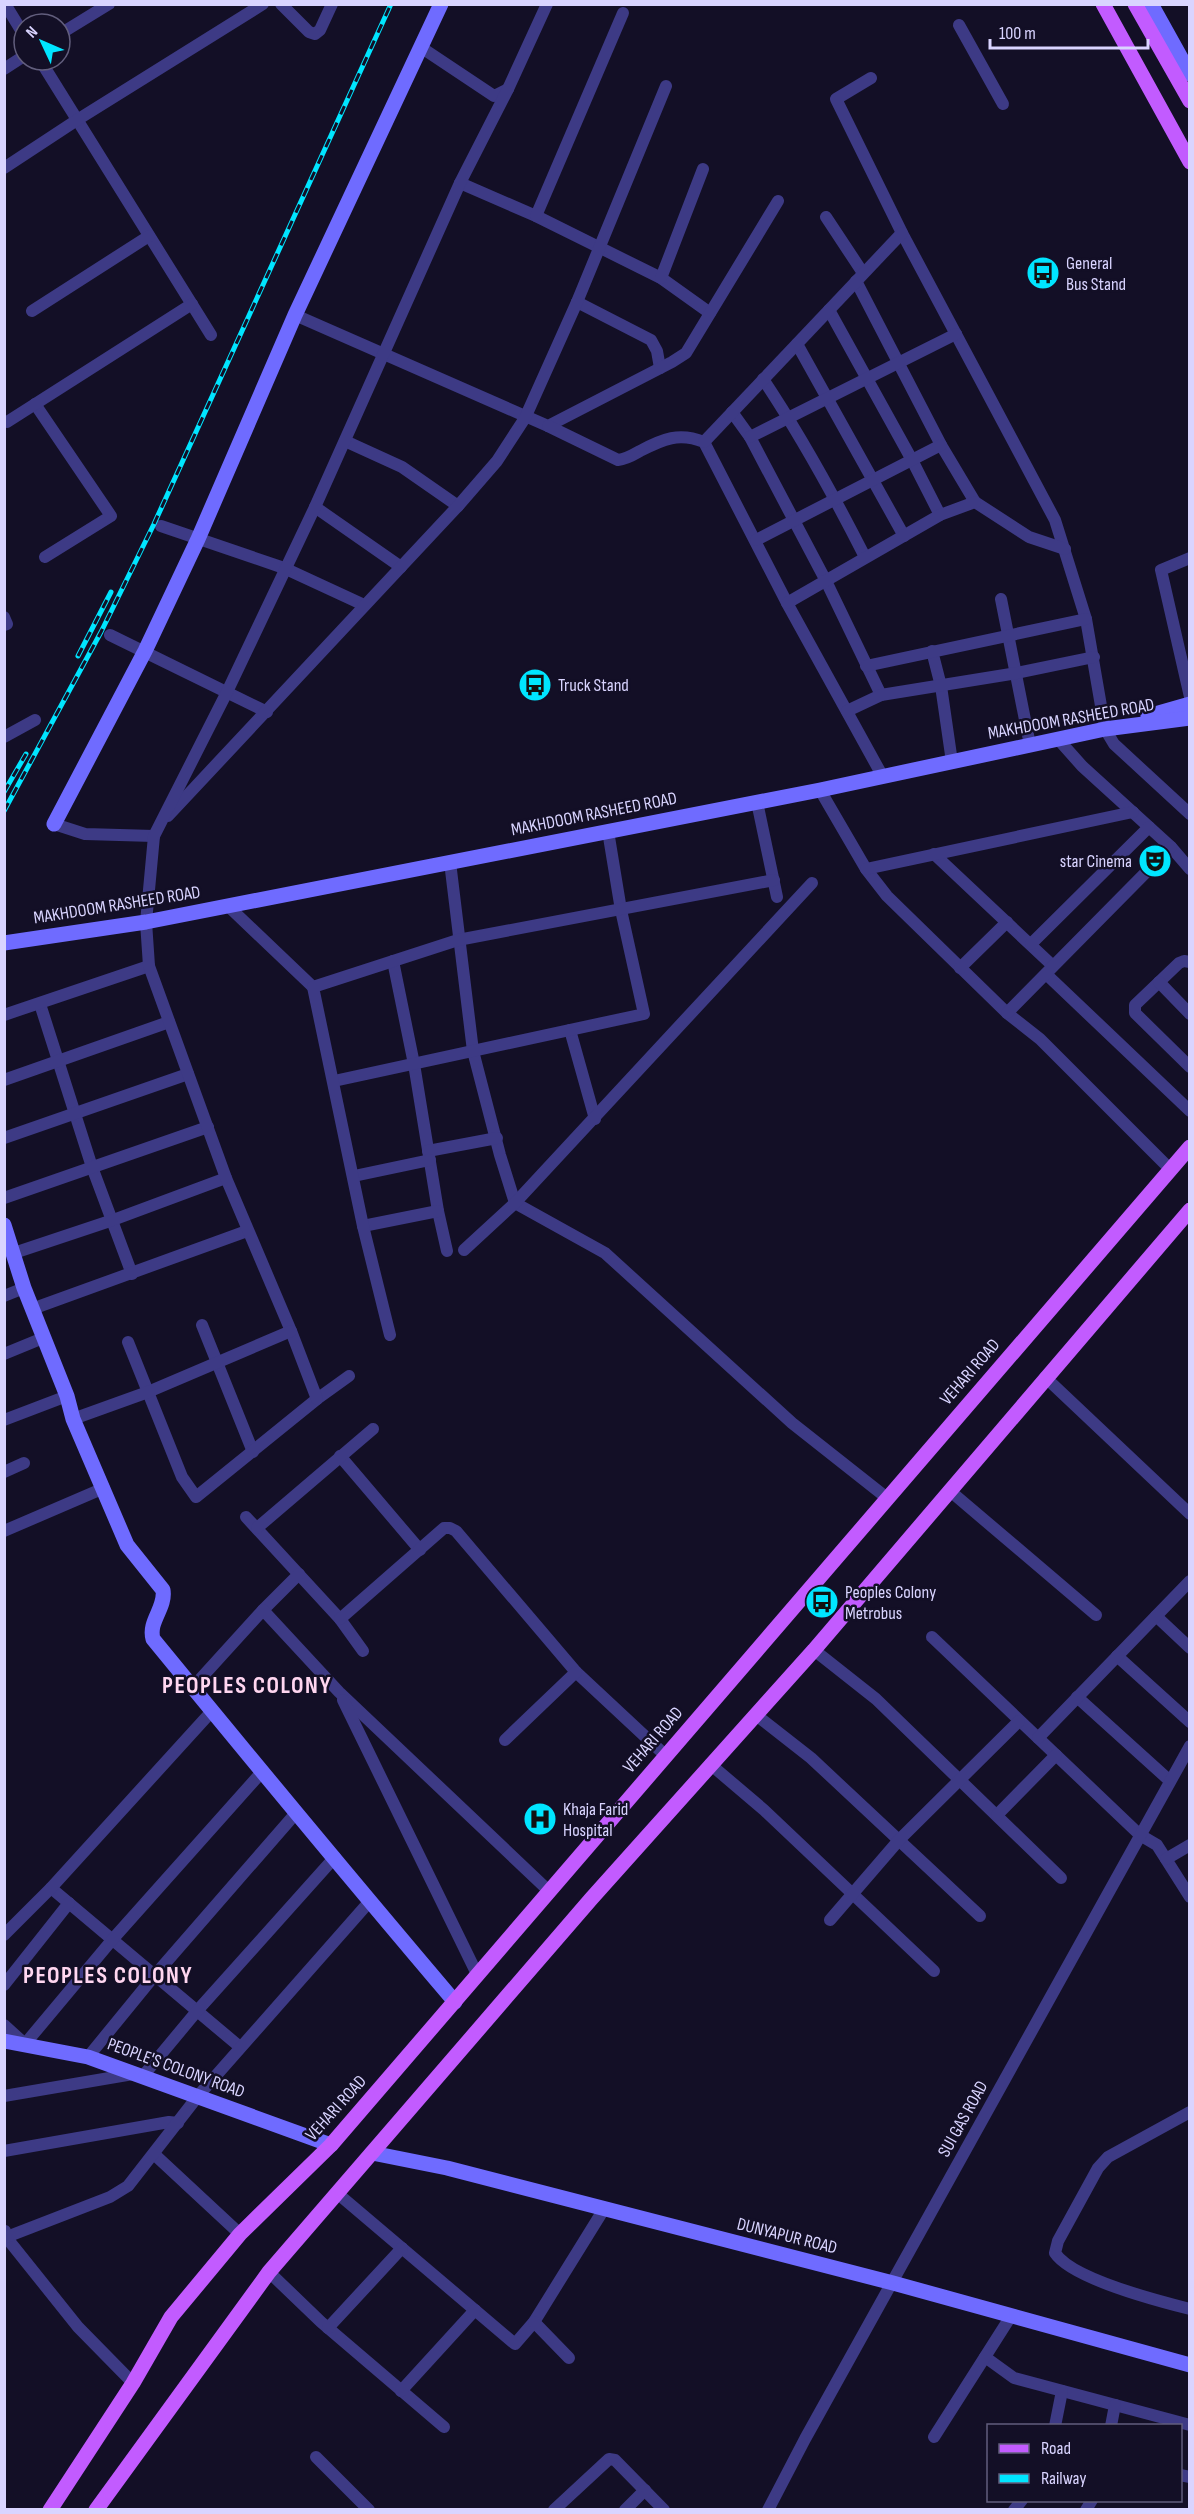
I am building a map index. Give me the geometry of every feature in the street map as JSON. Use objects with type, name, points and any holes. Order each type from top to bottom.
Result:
[{"type":"main road","points":[[1103,4],[1190,162]]},
{"type":"main road","points":[[1136,4],[1190,100]]},
{"type":"main road","name":"VEHARI ROAD","points":[[50,2510],[133,2383],[171,2317],[240,2234],[331,2145],[1190,1147]]},
{"type":"main road","points":[[100,2508],[269,2272],[710,1764],[814,1650],[1190,1210]]},
{"type":"street","points":[[72,27],[109,4]]},
{"type":"street","points":[[4,168],[263,4]]},
{"type":"street","points":[[281,4],[309,32],[315,34],[320,30],[332,4]]},
{"type":"street","points":[[441,4],[295,315],[198,539],[145,651],[54,824],[85,834],[156,831],[458,506],[497,461],[525,418],[577,302],[666,86]]},
{"type":"street","points":[[317,1399],[291,1331],[226,1178],[149,966],[146,922],[156,831],[227,692],[315,507],[460,183],[548,4]]},
{"type":"street","points":[[1151,4],[1190,74]]},
{"type":"street","points":[[536,216],[623,13]]},
{"type":"street","points":[[958,25],[1003,104]]},
{"type":"street","points":[[422,48],[494,96],[508,89]]},
{"type":"street","points":[[47,72],[211,335]]},
{"type":"street","points":[[871,78],[836,99],[902,232],[1055,520],[1086,619],[1105,729],[1114,744],[1190,814]]},
{"type":"street","points":[[661,278],[703,168]]},
{"type":"street","points":[[460,183],[536,216],[661,278],[710,313]]},
{"type":"street","points":[[548,426],[686,353],[778,201]]},
{"type":"street","points":[[826,217],[860,277],[898,363],[941,445],[975,502],[1029,537],[1065,549]]},
{"type":"street","points":[[704,442],[902,232]]},
{"type":"street","points":[[32,311],[149,236]]},
{"type":"street","points":[[577,302],[651,340],[657,351],[660,368]]},
{"type":"street","points":[[7,422],[192,304]]},
{"type":"street","points":[[829,310],[940,515]]},
{"type":"street","points":[[295,315],[525,418],[548,426],[618,460],[625,459],[671,437],[693,437],[704,442],[787,603],[883,777]]},
{"type":"street","points":[[750,437],[956,334]]},
{"type":"street","points":[[796,344],[904,536]]},
{"type":"street","points":[[764,379],[789,417],[836,499],[865,557]]},
{"type":"street","points":[[35,404],[111,516],[45,557]]},
{"type":"street","points":[[732,412],[750,437],[826,581],[881,695]]},
{"type":"street","points":[[345,441],[402,467],[458,506]]},
{"type":"street","points":[[756,540],[941,445]]},
{"type":"street","points":[[787,603],[940,515],[975,502]]},
{"type":"street","points":[[315,507],[401,567]]},
{"type":"street","points":[[161,526],[284,568],[364,605]]},
{"type":"street","points":[[1190,558],[1161,570],[1190,697]]},
{"type":"street","points":[[1001,599],[1030,745]]},
{"type":"street","points":[[4,617],[7,624],[4,625]]},
{"type":"street","points":[[866,666],[1086,619]]},
{"type":"street","points":[[110,635],[267,712]]},
{"type":"street","points":[[932,651],[941,686],[952,762]]},
{"type":"street","points":[[847,711],[881,695],[1017,673],[1094,657]]},
{"type":"street","points":[[1105,729],[1190,704]]},
{"type":"street","name":"MAKHDOOM RASHEED ROAD","points":[[4,943],[146,922],[820,790],[1105,729],[1190,718]]},
{"type":"street","points":[[4,737],[35,720]]},
{"type":"street","points":[[1058,739],[1082,766],[1188,864]]},
{"type":"street","points":[[820,790],[866,869],[887,896],[1007,1013],[1040,1039],[1170,1169]]},
{"type":"street","points":[[757,802],[777,897]]},
{"type":"street","points":[[866,869],[1132,812]]},
{"type":"street","points":[[1031,944],[1149,827]]},
{"type":"street","points":[[334,1081],[644,1014],[621,910],[608,831]]},
{"type":"street","points":[[1007,1013],[1171,847]]},
{"type":"street","points":[[934,854],[1031,944],[1050,970],[1190,1111]]},
{"type":"street","points":[[450,862],[473,1051],[515,1203],[605,1253],[792,1423],[887,1498]]},
{"type":"street","points":[[313,987],[458,940],[774,880]]},
{"type":"street","points":[[464,1250],[515,1203],[595,1119],[812,883]]},
{"type":"street","points":[[228,906],[313,987],[363,1226],[390,1335]]},
{"type":"street","points":[[960,968],[1007,922]]},
{"type":"street","points":[[393,962],[414,1064],[447,1251]]},
{"type":"street","points":[[1190,962],[1179,963],[1135,1005],[1135,1013],[1190,1067]]},
{"type":"street","points":[[4,1015],[149,966]]},
{"type":"street","points":[[1159,982],[1190,1014]]},
{"type":"street","points":[[40,1004],[92,1167],[132,1274]]},
{"type":"street","points":[[4,1080],[169,1022]]},
{"type":"street","points":[[570,1030],[595,1119]]},
{"type":"street","points":[[4,1138],[188,1074]]},
{"type":"street","points":[[4,1198],[208,1127]]},
{"type":"street","points":[[354,1176],[497,1138]]},
{"type":"street","points":[[9,1246],[113,1220],[226,1178]]},
{"type":"street","points":[[363,1226],[438,1210]]},
{"type":"street","points":[[4,1225],[9,1246],[67,1396],[73,1419],[127,1545],[164,1590],[163,1602],[152,1626],[153,1639],[261,1773],[335,1857],[455,2002]]},
{"type":"street","points":[[32,1309],[247,1231]]},
{"type":"street","points":[[4,1296],[24,1288]]},
{"type":"street","points":[[202,1325],[253,1452]]},
{"type":"street","points":[[73,1419],[148,1392],[291,1331]]},
{"type":"street","points":[[4,1354],[43,1338]]},
{"type":"street","points":[[128,1342],[182,1477],[196,1497],[317,1399],[349,1376]]},
{"type":"street","points":[[1045,1377],[1190,1514]]},
{"type":"street","points":[[4,1420],[67,1396]]},
{"type":"street","points":[[257,1528],[373,1429]]},
{"type":"street","points":[[340,1456],[420,1550]]},
{"type":"street","points":[[4,1472],[24,1463]]},
{"type":"street","points":[[4,1531],[104,1488]]},
{"type":"street","points":[[949,1490],[1096,1614]]},
{"type":"street","points":[[246,1517],[340,1619],[363,1651]]},
{"type":"street","points":[[340,1619],[444,1528],[450,1528],[456,1531],[576,1672],[665,1755]]},
{"type":"street","points":[[193,1687],[299,1574]]},
{"type":"street","points":[[1038,1738],[1190,1581]]},
{"type":"street","points":[[263,1610],[339,1692],[550,1892]]},
{"type":"street","points":[[1156,1616],[1190,1648]]},
{"type":"street","points":[[932,1637],[1140,1836],[1157,1845],[1190,1897]]},
{"type":"street","points":[[814,1650],[876,1699],[1061,1878]]},
{"type":"street","points":[[1117,1656],[1190,1722]]},
{"type":"street","points":[[505,1740],[576,1672]]},
{"type":"street","points":[[339,1692],[478,1976]]},
{"type":"street","points":[[1077,1697],[1170,1781]]},
{"type":"street","points":[[4,1935],[51,1888],[212,1711]]},
{"type":"street","points":[[756,1715],[812,1758],[980,1916]]},
{"type":"street","points":[[830,1920],[899,1840],[1019,1720]]},
{"type":"street","name":"SUI GAS ROAD","points":[[768,2510],[805,2439],[1190,1746]]},
{"type":"street","points":[[997,1815],[1056,1755]]},
{"type":"street","points":[[710,1764],[764,1810],[934,1971]]},
{"type":"street","points":[[4,2025],[25,2044],[112,1940],[261,1773]]},
{"type":"street","points":[[88,2057],[155,1975],[296,1813]]},
{"type":"street","points":[[1166,1859],[1190,1845]]},
{"type":"street","points":[[4,2097],[139,2075],[335,1857]]},
{"type":"street","points":[[51,1888],[240,2047]]},
{"type":"street","points":[[133,2383],[78,2327],[5,2235],[110,2197],[128,2186],[198,2096],[370,1901]]},
{"type":"street","points":[[4,1985],[69,1903]]},
{"type":"street","name":"PEOPLE'S COLONY ROAD","points":[[4,2041],[88,2057],[331,2145]]},
{"type":"street","points":[[1190,2112],[1108,2157],[1098,2168],[1070,2224],[1058,2241],[1055,2253],[1059,2259],[1100,2281],[1190,2309]]},
{"type":"street","points":[[4,2151],[169,2122],[178,2123]]},
{"type":"street","name":"DUNYAPUR ROAD","points":[[372,2153],[447,2168],[893,2283],[1190,2365]]},
{"type":"street","points":[[154,2155],[240,2234]]},
{"type":"street","points":[[338,2193],[515,2344],[534,2322],[604,2209]]},
{"type":"street","points":[[328,2328],[402,2248]]},
{"type":"street","points":[[269,2272],[328,2328],[444,2427]]},
{"type":"street","points":[[401,2391],[474,2310]]},
{"type":"street","points":[[934,2437],[1011,2316]]},
{"type":"street","points":[[534,2322],[569,2358]]},
{"type":"street","points":[[985,2357],[1014,2378],[1190,2425]]},
{"type":"street","points":[[1055,2424],[1062,2391]]},
{"type":"street","points":[[1111,2424],[1114,2405]]},
{"type":"street","points":[[316,2457],[369,2510]]},
{"type":"street","points":[[554,2510],[609,2459],[615,2460],[664,2510]]},
{"type":"street","points":[[625,2510],[645,2490]]},
{"type":"railway","points":[[4,811],[101,632],[154,524],[391,4]]},
{"type":"railway","points":[[78,656],[111,592]]},
{"type":"railway","points":[[4,792],[26,754]]},
{"type":"place","name":"General Bus Stand","points":[[1043,273]]},
{"type":"place","name":"Truck Stand","points":[[535,685]]},
{"type":"place","name":"star Cinema","points":[[1155,861]]},
{"type":"place","name":"Peoples Colony Metrobus","points":[[822,1602]]},
{"type":"place","name":"Khaja Farid Hospital","points":[[540,1819]]},
{"type":"district","name":"PEOPLES COLONY","points":[[247,1685]]},
{"type":"district","name":"PEOPLES COLONY","points":[[108,1975]]}]
